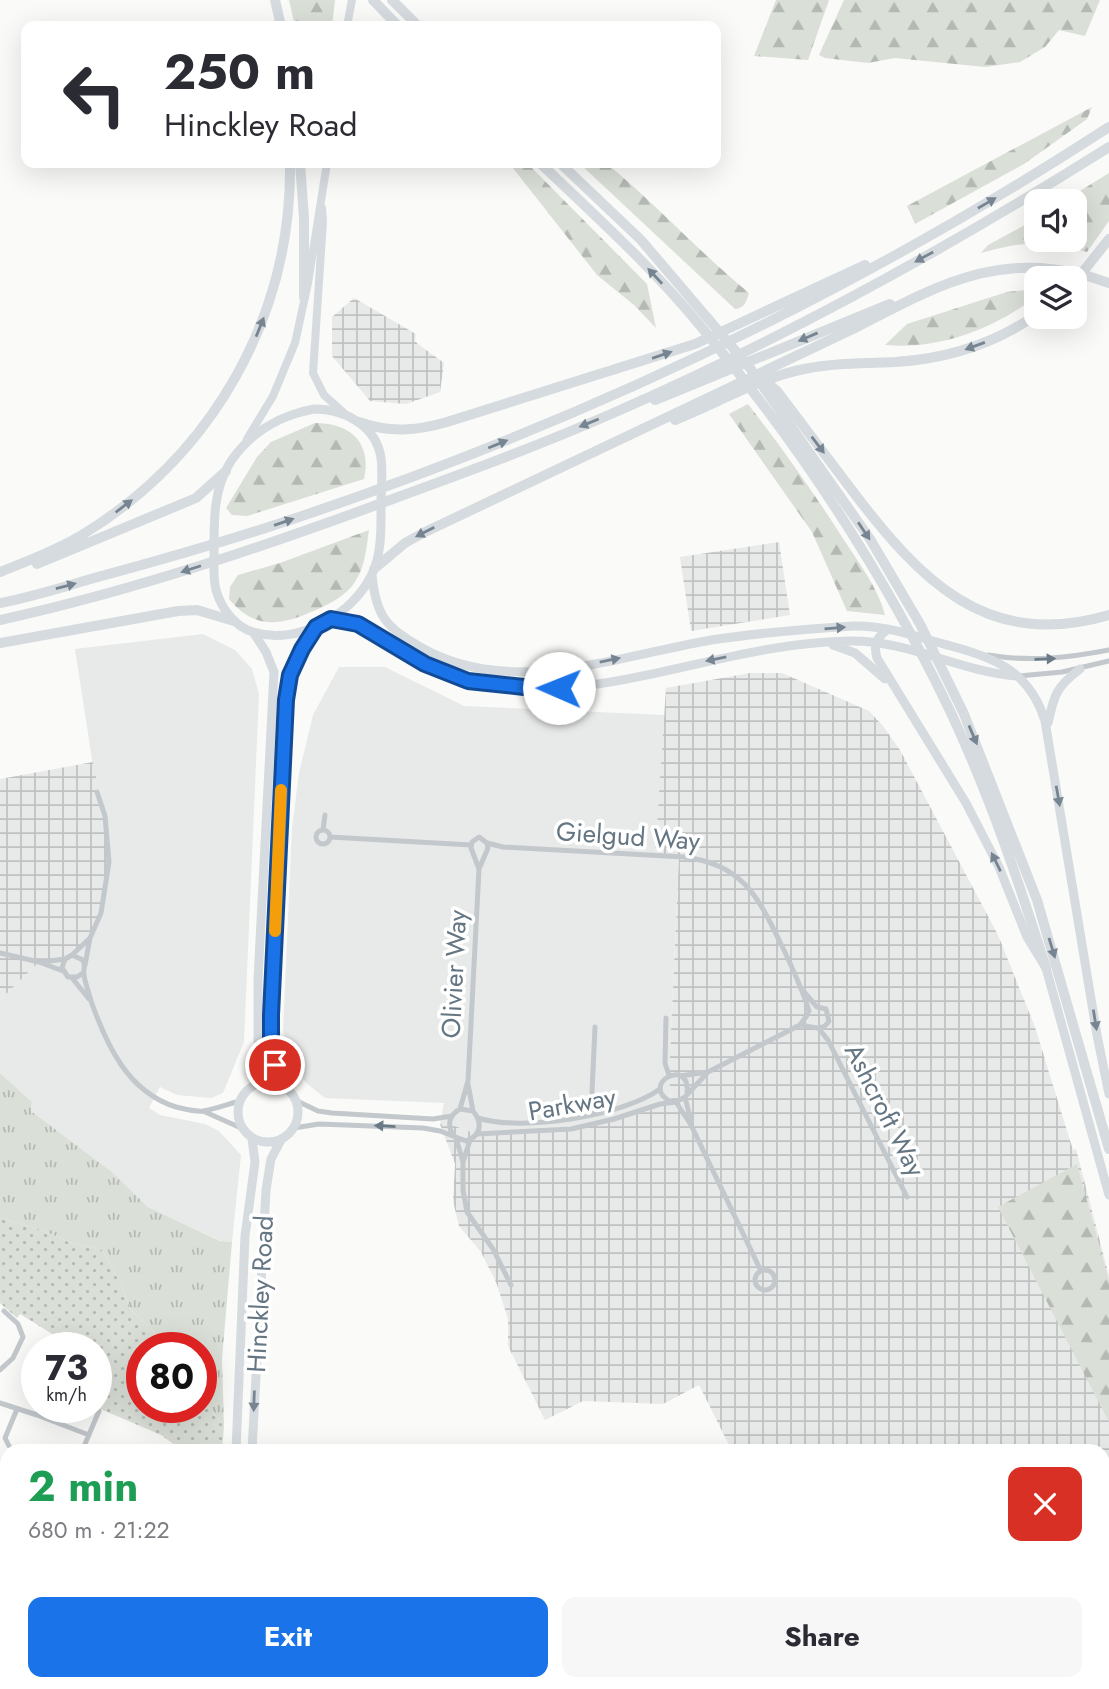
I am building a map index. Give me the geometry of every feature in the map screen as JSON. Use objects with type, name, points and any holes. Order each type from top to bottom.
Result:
[{"type":"highway","points":[[275,0],[279,21]]},
{"type":"highway","points":[[373,0],[393,21]]},
{"type":"highway","points":[[392,0],[413,21]]},
{"type":"highway","points":[[0,603],[181,555],[248,534],[385,487],[505,441],[654,377],[868,270],[960,219],[1109,127]]},
{"type":"highway","points":[[0,620],[186,571],[335,521],[512,455],[610,414],[727,360],[830,308],[970,232],[1109,147]]},
{"type":"highway","points":[[0,574],[59,547],[115,513],[160,476],[208,422],[228,393],[251,350],[270,303],[284,249],[290,168]]},
{"type":"highway","points":[[300,168],[304,218],[304,298]]},
{"type":"highway","points":[[545,168],[635,256],[701,327],[759,399],[846,524],[904,620],[953,717],[991,807],[1025,902],[1109,1195]]},
{"type":"highway","points":[[565,168],[641,240],[773,392],[875,521],[902,552],[942,588],[982,611],[1002,618],[1049,625],[1080,623],[1109,615]]},
{"type":"highway","points":[[234,621],[221,604],[215,589],[214,513],[226,471],[240,450],[264,428],[294,414],[319,409],[344,413],[359,422],[392,431],[431,427],[648,360],[740,325],[960,219]]},
{"type":"highway","points":[[1087,268],[1109,239]]},
{"type":"highway","points":[[610,414],[699,383],[878,307],[972,274],[1017,267],[1072,271],[1109,282]]},
{"type":"highway","points":[[0,643],[178,611],[197,610],[234,621],[253,632],[279,636],[316,627],[346,607],[373,572],[405,543],[423,533],[855,328],[918,295]]},
{"type":"highway","points":[[598,450],[786,374],[836,364],[896,362],[940,356],[994,339],[1024,323]]},
{"type":"highway","points":[[773,392],[870,539],[920,624],[944,673],[991,779],[1037,900],[1109,1149]]},
{"type":"highway","points":[[359,422],[374,440],[381,460],[381,536],[373,572],[376,606],[382,618],[393,628],[440,658],[474,669],[508,673],[544,671],[746,636],[855,626],[888,629],[982,654],[1018,676],[1034,694],[1047,729],[1109,1094]]},
{"type":"highway","points":[[0,574],[83,547],[196,498],[226,471]]},
{"type":"highway","points":[[331,619],[358,624],[402,652],[446,674],[468,681],[524,687],[559,688],[610,682],[739,654],[848,641],[876,643],[986,673],[1018,676]]},
{"type":"highway","points":[[284,1088],[274,1061],[271,1015],[286,700],[293,667],[316,627]]},
{"type":"highway","points":[[888,629],[876,643],[877,658],[966,803],[999,867],[1027,937],[1046,968]]},
{"type":"highway","points":[[253,632],[266,652],[274,672],[258,979],[258,1055],[254,1085]]},
{"type":"highway","points":[[818,643],[839,646],[855,653],[892,684]]},
{"type":"highway","points":[[1047,729],[1055,694],[1063,682],[1080,669]]},
{"type":"highway","points":[[268,1081],[284,1088],[297,1101],[298,1119],[294,1128],[281,1140],[263,1143],[252,1139],[242,1128],[238,1112],[240,1101],[245,1092],[254,1085],[268,1081]]},
{"type":"highway","name":"Hinckley Road","points":[[236,1444],[244,1247],[255,1162],[252,1139]]},
{"type":"highway","name":"Hinckley Road","points":[[253,1444],[266,1190],[270,1163],[281,1140]]},
{"type":"main road","points":[[326,168],[313,373],[324,395],[344,413]]},
{"type":"main road","points":[[240,450],[265,412],[295,343],[308,283],[316,221],[322,205]]},
{"type":"street","points":[[982,654],[1019,659],[1049,659],[1109,650]]},
{"type":"street","points":[[1018,676],[1080,669],[1109,661]]},
{"type":"street","points":[[97,792],[105,816],[109,862],[101,913],[90,938],[83,973],[91,1001],[115,1055],[131,1079],[143,1091],[163,1103],[186,1110],[202,1111],[240,1101]]},
{"type":"street","points":[[325,815],[323,830],[316,835],[317,842],[321,845],[327,844],[330,837]]},
{"type":"street","points":[[323,830],[330,837]]},
{"type":"street","points":[[330,837],[471,845]]},
{"type":"street","points":[[479,838],[487,843],[486,852],[475,853],[471,845],[474,839],[479,838]]},
{"type":"street","name":"Gielgud Way","points":[[487,843],[503,847],[699,858],[720,866],[740,878],[761,904],[804,992],[808,1012]]},
{"type":"street","name":"Gielgud Way","points":[[486,852],[503,847]]},
{"type":"street","name":"Olivier Way","points":[[479,869],[486,852]]},
{"type":"street","name":"Olivier Way","points":[[473,1111],[468,1081],[479,869],[475,853]]},
{"type":"street","points":[[38,962],[65,959],[90,938]]},
{"type":"street","points":[[0,953],[63,971],[91,1001]]},
{"type":"street","points":[[72,955],[80,957],[85,965]]},
{"type":"street","points":[[63,971],[65,959]]},
{"type":"street","points":[[72,978],[83,973]]},
{"type":"street","name":"Gielgud Way","points":[[804,992],[817,1007]]},
{"type":"street","points":[[761,1271],[691,1125],[673,1102],[663,1097],[660,1089],[662,1081],[668,1075],[708,1072],[800,1025],[808,1012],[817,1007]]},
{"type":"street","name":"Ashcroft Way","points":[[817,1007],[823,1007],[828,1013],[828,1040]]},
{"type":"street","name":"Ashcroft Way","points":[[808,1012],[811,1026]]},
{"type":"street","points":[[666,1018],[665,1063],[668,1075]]},
{"type":"street","name":"Ashcroft Way","points":[[800,1025],[819,1029],[828,1040],[907,1197]]},
{"type":"street","name":"Ashcroft Way","points":[[819,1029],[827,1025]]},
{"type":"street","points":[[594,1114],[592,1092],[596,1027]]},
{"type":"street","points":[[673,1102],[686,1095],[708,1072]]},
{"type":"street","points":[[680,1076],[687,1083],[686,1095],[691,1125]]},
{"type":"street","name":"Olivier Way","points":[[460,1109],[468,1081]]},
{"type":"street","name":"Parkway","points":[[478,1118],[504,1123],[541,1122],[594,1114],[642,1099],[660,1089]]},
{"type":"street","points":[[297,1101],[318,1111],[332,1113],[433,1119],[452,1116]]},
{"type":"street","name":"Parkway","points":[[477,1134],[571,1129],[673,1102]]},
{"type":"street","points":[[463,1162],[449,1124],[452,1116],[460,1109],[473,1111],[478,1118],[477,1134],[470,1140],[463,1162],[463,1196],[467,1212],[494,1250],[511,1285]]},
{"type":"street","points":[[202,1111],[242,1128]]},
{"type":"street","points":[[294,1128],[319,1124],[432,1129],[461,1140],[470,1140]]},
{"type":"street","points":[[0,1370],[13,1357],[23,1337],[18,1324],[4,1311]]},
{"type":"street","points":[[0,1404],[89,1436]]},
{"type":"street","points":[[2,1439],[17,1409]]},
{"type":"street","points":[[85,1444],[94,1423]]},
{"type":"shaded area","points":[[354,298],[416,334],[415,341],[444,363],[440,392],[406,404],[370,401],[332,356],[332,317]]},
{"type":"shaded area","points":[[779,542],[790,615],[691,631],[680,557]]},
{"type":"shaded area","points":[[203,634],[235,650],[252,669],[259,694],[244,1042],[223,1093],[211,1098],[177,1095],[160,1087],[149,1108],[160,1115],[205,1124],[219,1131],[241,1155],[232,1242],[221,1241],[148,1207],[112,1172],[31,1111],[32,1102],[0,1073],[0,1000],[39,962],[97,792],[75,649]]},
{"type":"shaded area","points":[[339,667],[385,667],[464,706],[665,715],[655,855],[679,856],[669,1075],[671,1102],[588,1125],[477,1134],[449,1124],[440,1124],[444,1103],[325,1098],[306,1083],[291,1060],[283,1031],[292,828],[299,773],[313,715]]},
{"type":"shaded area","points":[[750,673],[782,673],[869,711],[900,750],[998,935],[1035,1027],[1073,1150],[1076,1149],[1109,1276],[1109,1444],[728,1444],[699,1385],[663,1404],[583,1401],[545,1420],[508,1346],[508,1319],[496,1282],[481,1252],[459,1226],[453,1201],[455,1164],[440,1124],[449,1124],[477,1134],[571,1129],[671,1102],[669,1075],[679,857],[655,855],[666,688]]},
{"type":"shaded area","points":[[93,762],[109,841],[106,892],[90,938],[72,955],[63,971],[39,962],[0,1000],[0,779]]},
{"type":"green space","points":[[289,0],[335,0],[333,21],[294,21]]},
{"type":"green space","points":[[776,0],[829,0],[808,60],[754,56]]},
{"type":"green space","points":[[844,0],[1100,0],[1085,36],[1059,30],[1045,47],[1020,62],[985,67],[895,58],[868,63],[825,58],[819,55]]},
{"type":"green space","points":[[1092,107],[1087,119],[1024,164],[915,224],[907,206]]},
{"type":"green space","points":[[513,168],[532,168],[647,284],[656,328],[634,305],[597,275]]},
{"type":"green space","points":[[584,168],[612,168],[749,293],[743,306],[735,309]]},
{"type":"green space","points":[[1109,173],[1109,221],[1087,252],[1087,189],[1083,189]]},
{"type":"green space","points":[[1024,226],[1024,245],[981,253],[988,245]]},
{"type":"green space","points":[[1024,290],[1024,305],[984,328],[926,344],[885,345],[907,324],[1007,292]]},
{"type":"green space","points":[[748,404],[798,471],[862,567],[878,595],[885,615],[847,611],[812,532],[729,414]]},
{"type":"green space","points":[[315,423],[339,427],[356,438],[365,455],[364,479],[247,516],[232,515],[226,508],[257,457],[271,442]]},
{"type":"green space","points":[[369,530],[364,560],[356,580],[343,594],[322,607],[288,620],[267,622],[248,616],[229,599],[230,587],[238,575],[280,563]]},
{"type":"green space","points":[[0,1073],[32,1102],[31,1111],[112,1172],[148,1207],[220,1241],[232,1242],[222,1359],[224,1426],[217,1417],[217,1332],[154,1332],[131,1310],[120,1282],[102,1250],[69,1242],[41,1230],[0,1218]]},
{"type":"green space","points":[[1077,1164],[1109,1281],[1109,1422],[998,1207]]},
{"type":"green space","points":[[0,1218],[41,1230],[69,1242],[102,1250],[120,1282],[131,1310],[154,1332],[126,1332],[126,1420],[112,1414],[112,1332],[49,1332],[20,1314],[17,1318],[0,1303]]},
{"type":"green space","points":[[217,1417],[224,1426],[223,1444],[173,1444],[161,1435],[133,1423],[217,1423]]},
{"type":"slow traffic","points":[[275,931],[281,790]]},
{"type":"route","points":[[275,1065],[271,1046],[271,1015],[287,685],[302,649],[316,627],[331,619],[358,624],[425,664],[468,681],[559,688]]}]
